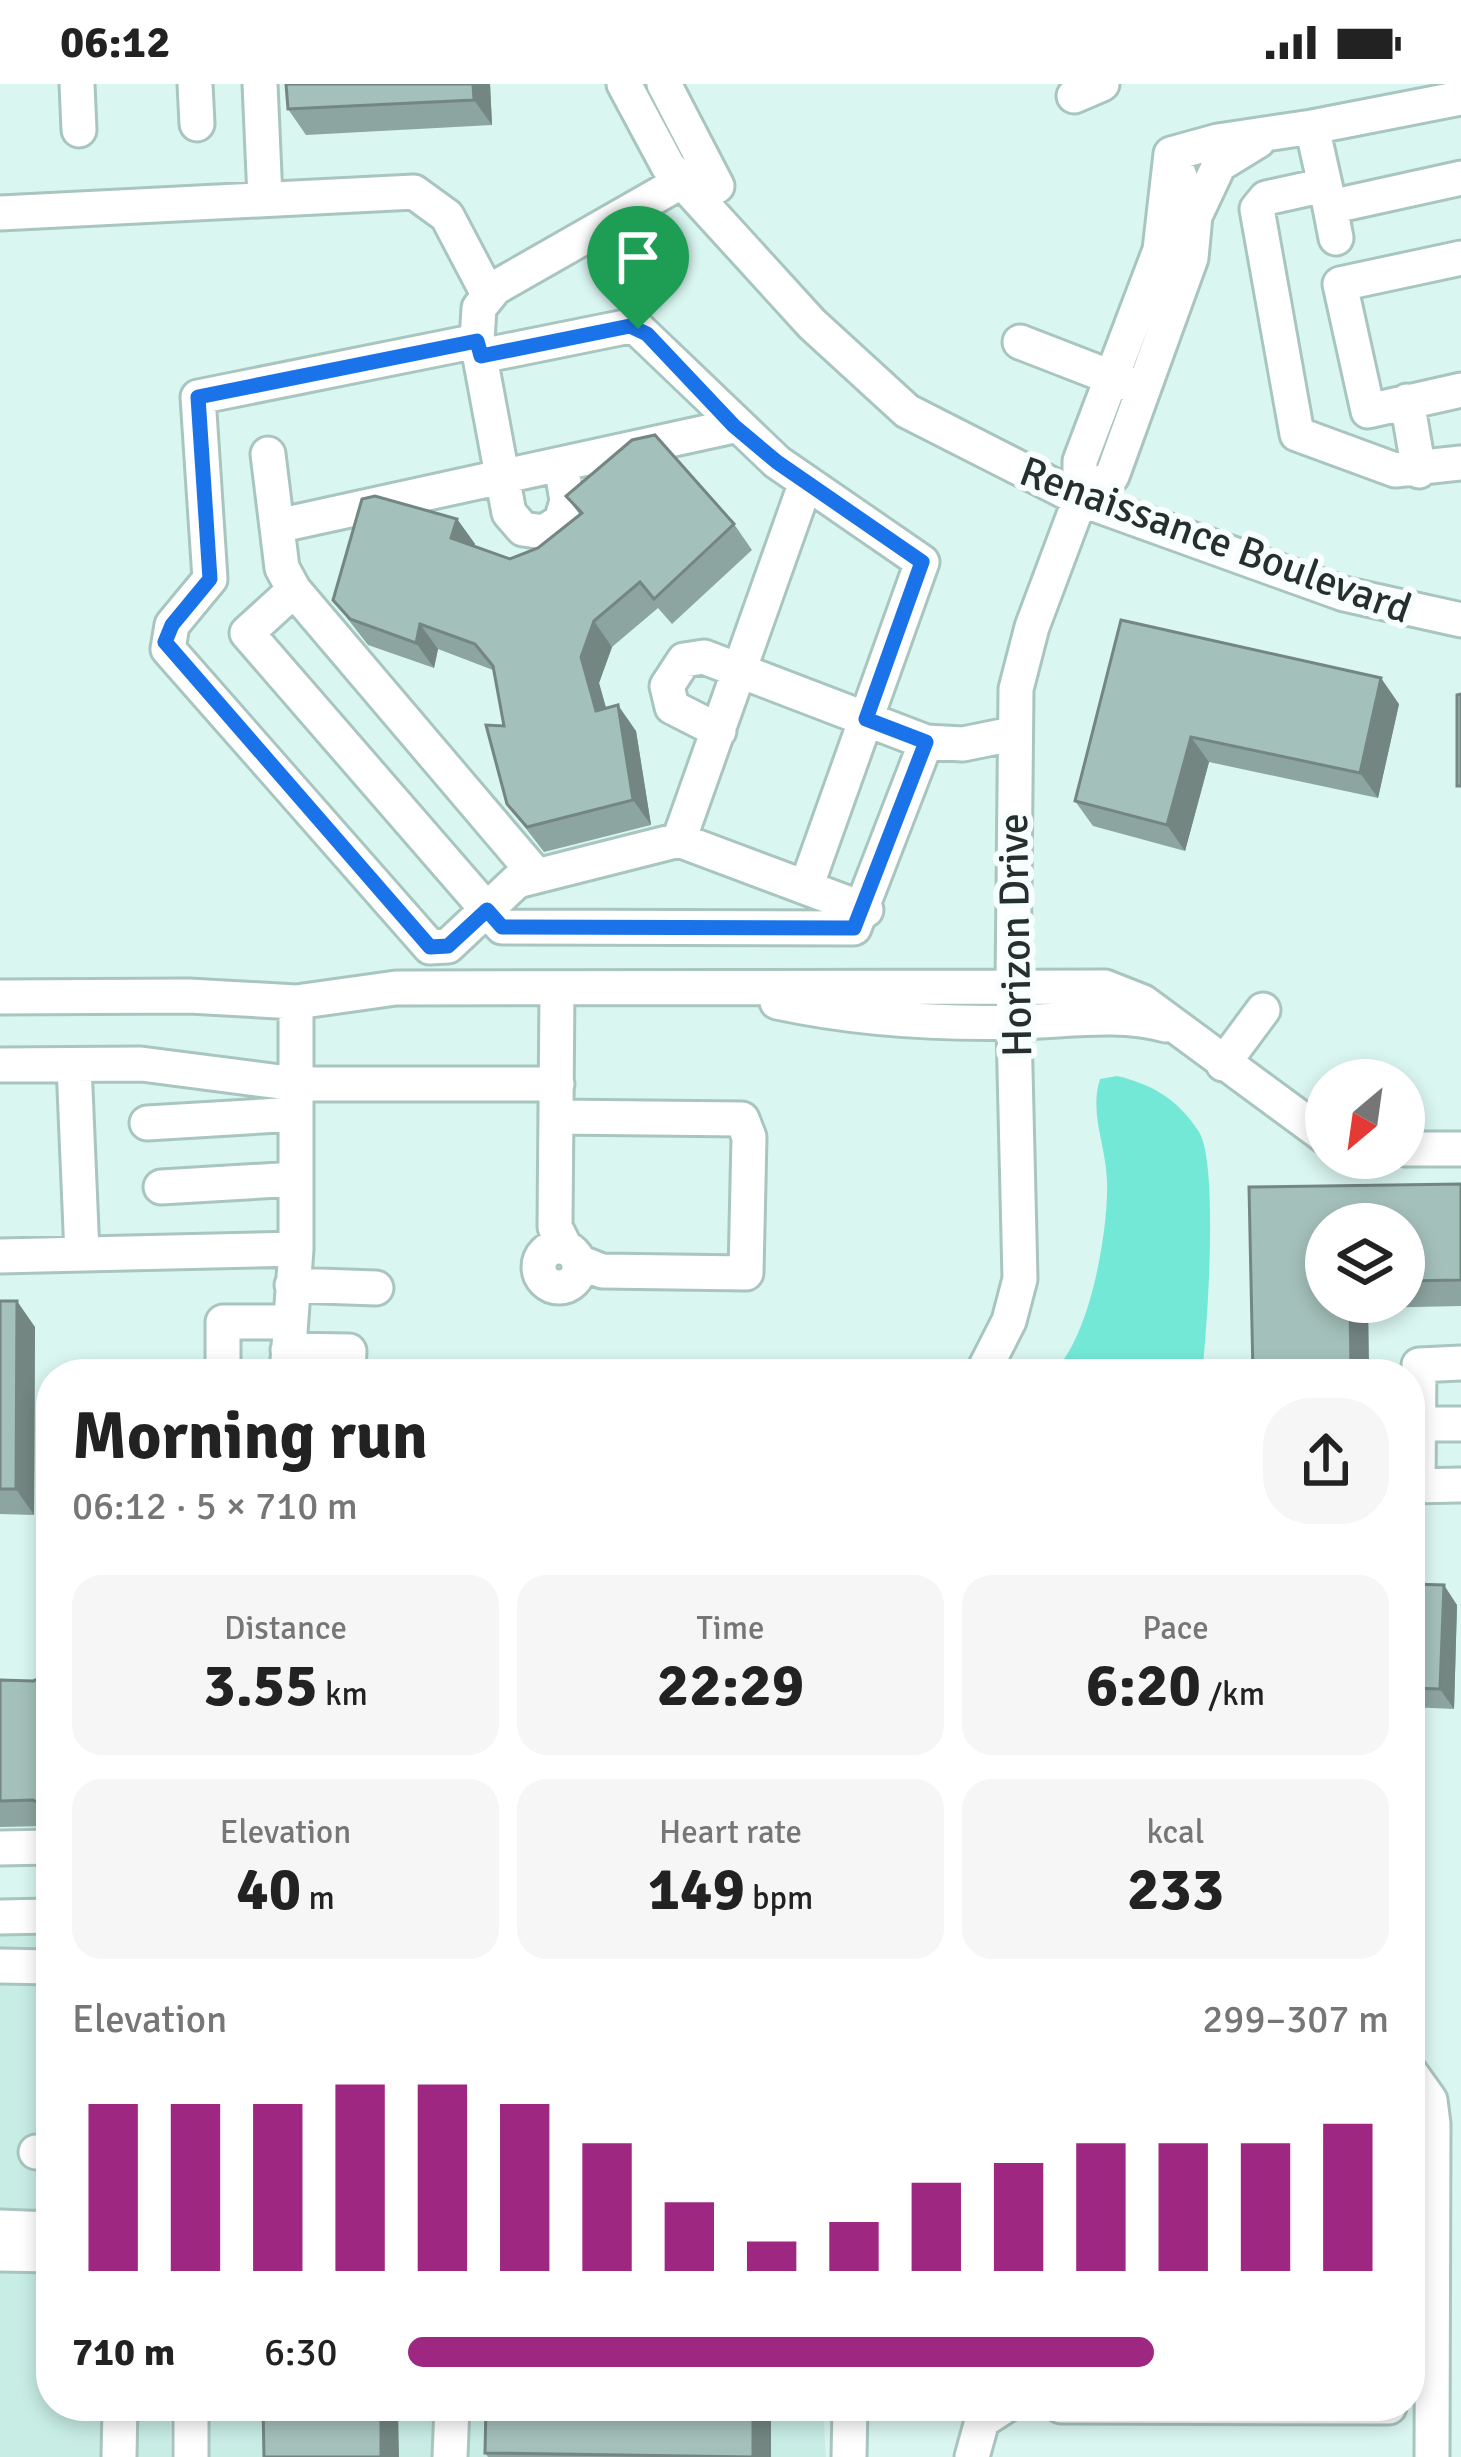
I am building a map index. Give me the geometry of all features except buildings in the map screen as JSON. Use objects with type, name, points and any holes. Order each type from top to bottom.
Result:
[{"type":"street","points":[[77,84],[79,130]]},
{"type":"street","points":[[195,84],[197,124]]},
{"type":"street","points":[[260,84],[265,198]]},
{"type":"street","name":"Renaissance Boulevard","points":[[624,84],[755,263],[860,373],[908,411],[1080,499],[1344,594],[1461,620]]},
{"type":"street","name":"Renaissance Boulevard","points":[[664,84],[694,174]]},
{"type":"street","points":[[1171,154],[1218,141],[1265,138],[1461,98]]},
{"type":"street","points":[[1312,128],[1331,210]]},
{"type":"street","points":[[1128,384],[1191,258],[1195,216],[1219,166],[1265,138]]},
{"type":"street","points":[[1171,154],[1195,216]]},
{"type":"street","points":[[1080,499],[1112,476],[1160,250],[1171,154]]},
{"type":"street","points":[[561,464],[566,512],[544,532],[515,522],[479,349],[479,308],[488,294],[694,174]]},
{"type":"street","points":[[1461,178],[1331,210],[1266,198],[1257,209],[1297,434],[1372,464],[1419,471],[1461,463]]},
{"type":"street","points":[[0,213],[391,190],[426,197],[447,216],[488,294]]},
{"type":"street","points":[[1461,258],[1340,284],[1368,411],[1461,390]]},
{"type":"street","points":[[806,887],[922,562],[734,426],[647,334],[630,326],[198,397],[210,579],[172,625],[165,642],[421,943],[440,950],[448,946],[517,881],[679,840],[866,910]]},
{"type":"street","points":[[1020,342],[1128,384]]},
{"type":"street","points":[[1407,401],[1419,471]]},
{"type":"street","points":[[277,526],[734,426]]},
{"type":"street","points":[[268,454],[282,568],[294,590],[537,876]]},
{"type":"street","points":[[679,840],[806,482]]},
{"type":"street","name":"Horizon Drive","points":[[990,1359],[1009,1321],[1020,1279],[1012,986],[1016,689],[1031,627],[1080,499]]},
{"type":"street","points":[[294,590],[247,633],[502,927],[854,928],[866,910],[926,742]]},
{"type":"street","points":[[719,731],[672,707],[669,677],[694,657],[740,670],[926,742],[963,744],[1012,734]]},
{"type":"street","points":[[0,997],[189,996],[296,1002],[396,988],[1105,987],[1143,1002],[1305,1122]]},
{"type":"street","points":[[147,1123],[296,1099],[556,1100],[742,1119],[749,1137],[746,1273],[602,1271],[572,1255],[555,1227],[556,1100],[557,989]]},
{"type":"street","points":[[721,990],[841,1016],[1014,1022],[1123,1017],[1174,1028]]},
{"type":"street","points":[[288,1348],[296,1249],[296,1002]]},
{"type":"street","points":[[1223,1064],[1263,1010]]},
{"type":"street","points":[[0,1065],[141,1064],[296,1099]]},
{"type":"street","points":[[74,1065],[82,1254]]},
{"type":"street","points":[[1425,1149],[1461,1149]]},
{"type":"street","points":[[161,1186],[296,1179]]},
{"type":"street","points":[[0,1256],[296,1249]]},
{"type":"street","points":[[292,1286],[376,1288]]},
{"type":"street","points":[[224,1359],[223,1322],[288,1348],[349,1351],[349,1359]]},
{"type":"street","points":[[1425,1365],[1461,1363]]},
{"type":"street","points":[[1425,1424],[1461,1424]]},
{"type":"street","points":[[1425,1486],[1461,1485]]},
{"type":"street","points":[[0,1848],[36,1847]]},
{"type":"street","points":[[0,1917],[36,1916]]},
{"type":"street","points":[[0,1966],[36,1966]]},
{"type":"street","points":[[1425,2093],[1433,2124],[1432,2457]]},
{"type":"street","points":[[0,2227],[36,2228]]},
{"type":"street","points":[[0,2254],[36,2255]]},
{"type":"street","points":[[119,2457],[120,2421]]},
{"type":"street","points":[[190,2457],[191,2421]]},
{"type":"street","points":[[450,2457],[451,2421]]},
{"type":"street","points":[[850,2421],[849,2457],[859,2457]]},
{"type":"street","points":[[972,2457],[982,2421]]},
{"type":"shaded area","points":[[1117,1076],[1153,1089],[1173,1102],[1199,1132],[1209,1177],[1203,1359],[1064,1359],[1094,1285],[1107,1202],[1097,1117],[1100,1079]]},
{"type":"shaded area","points":[[0,1902],[36,1903],[36,2421],[170,2421],[171,2457],[0,2457]]},
{"type":"shaded area","points":[[202,2421],[824,2421],[826,2457],[202,2457]]},
{"type":"route","points":[[630,326],[638,329],[734,426],[777,462],[922,562],[866,719],[926,742],[866,910],[854,928],[502,927],[487,910],[448,946],[430,947],[421,943],[165,642],[172,625],[191,609],[210,579],[198,397],[477,341],[481,356],[630,326]]}]
